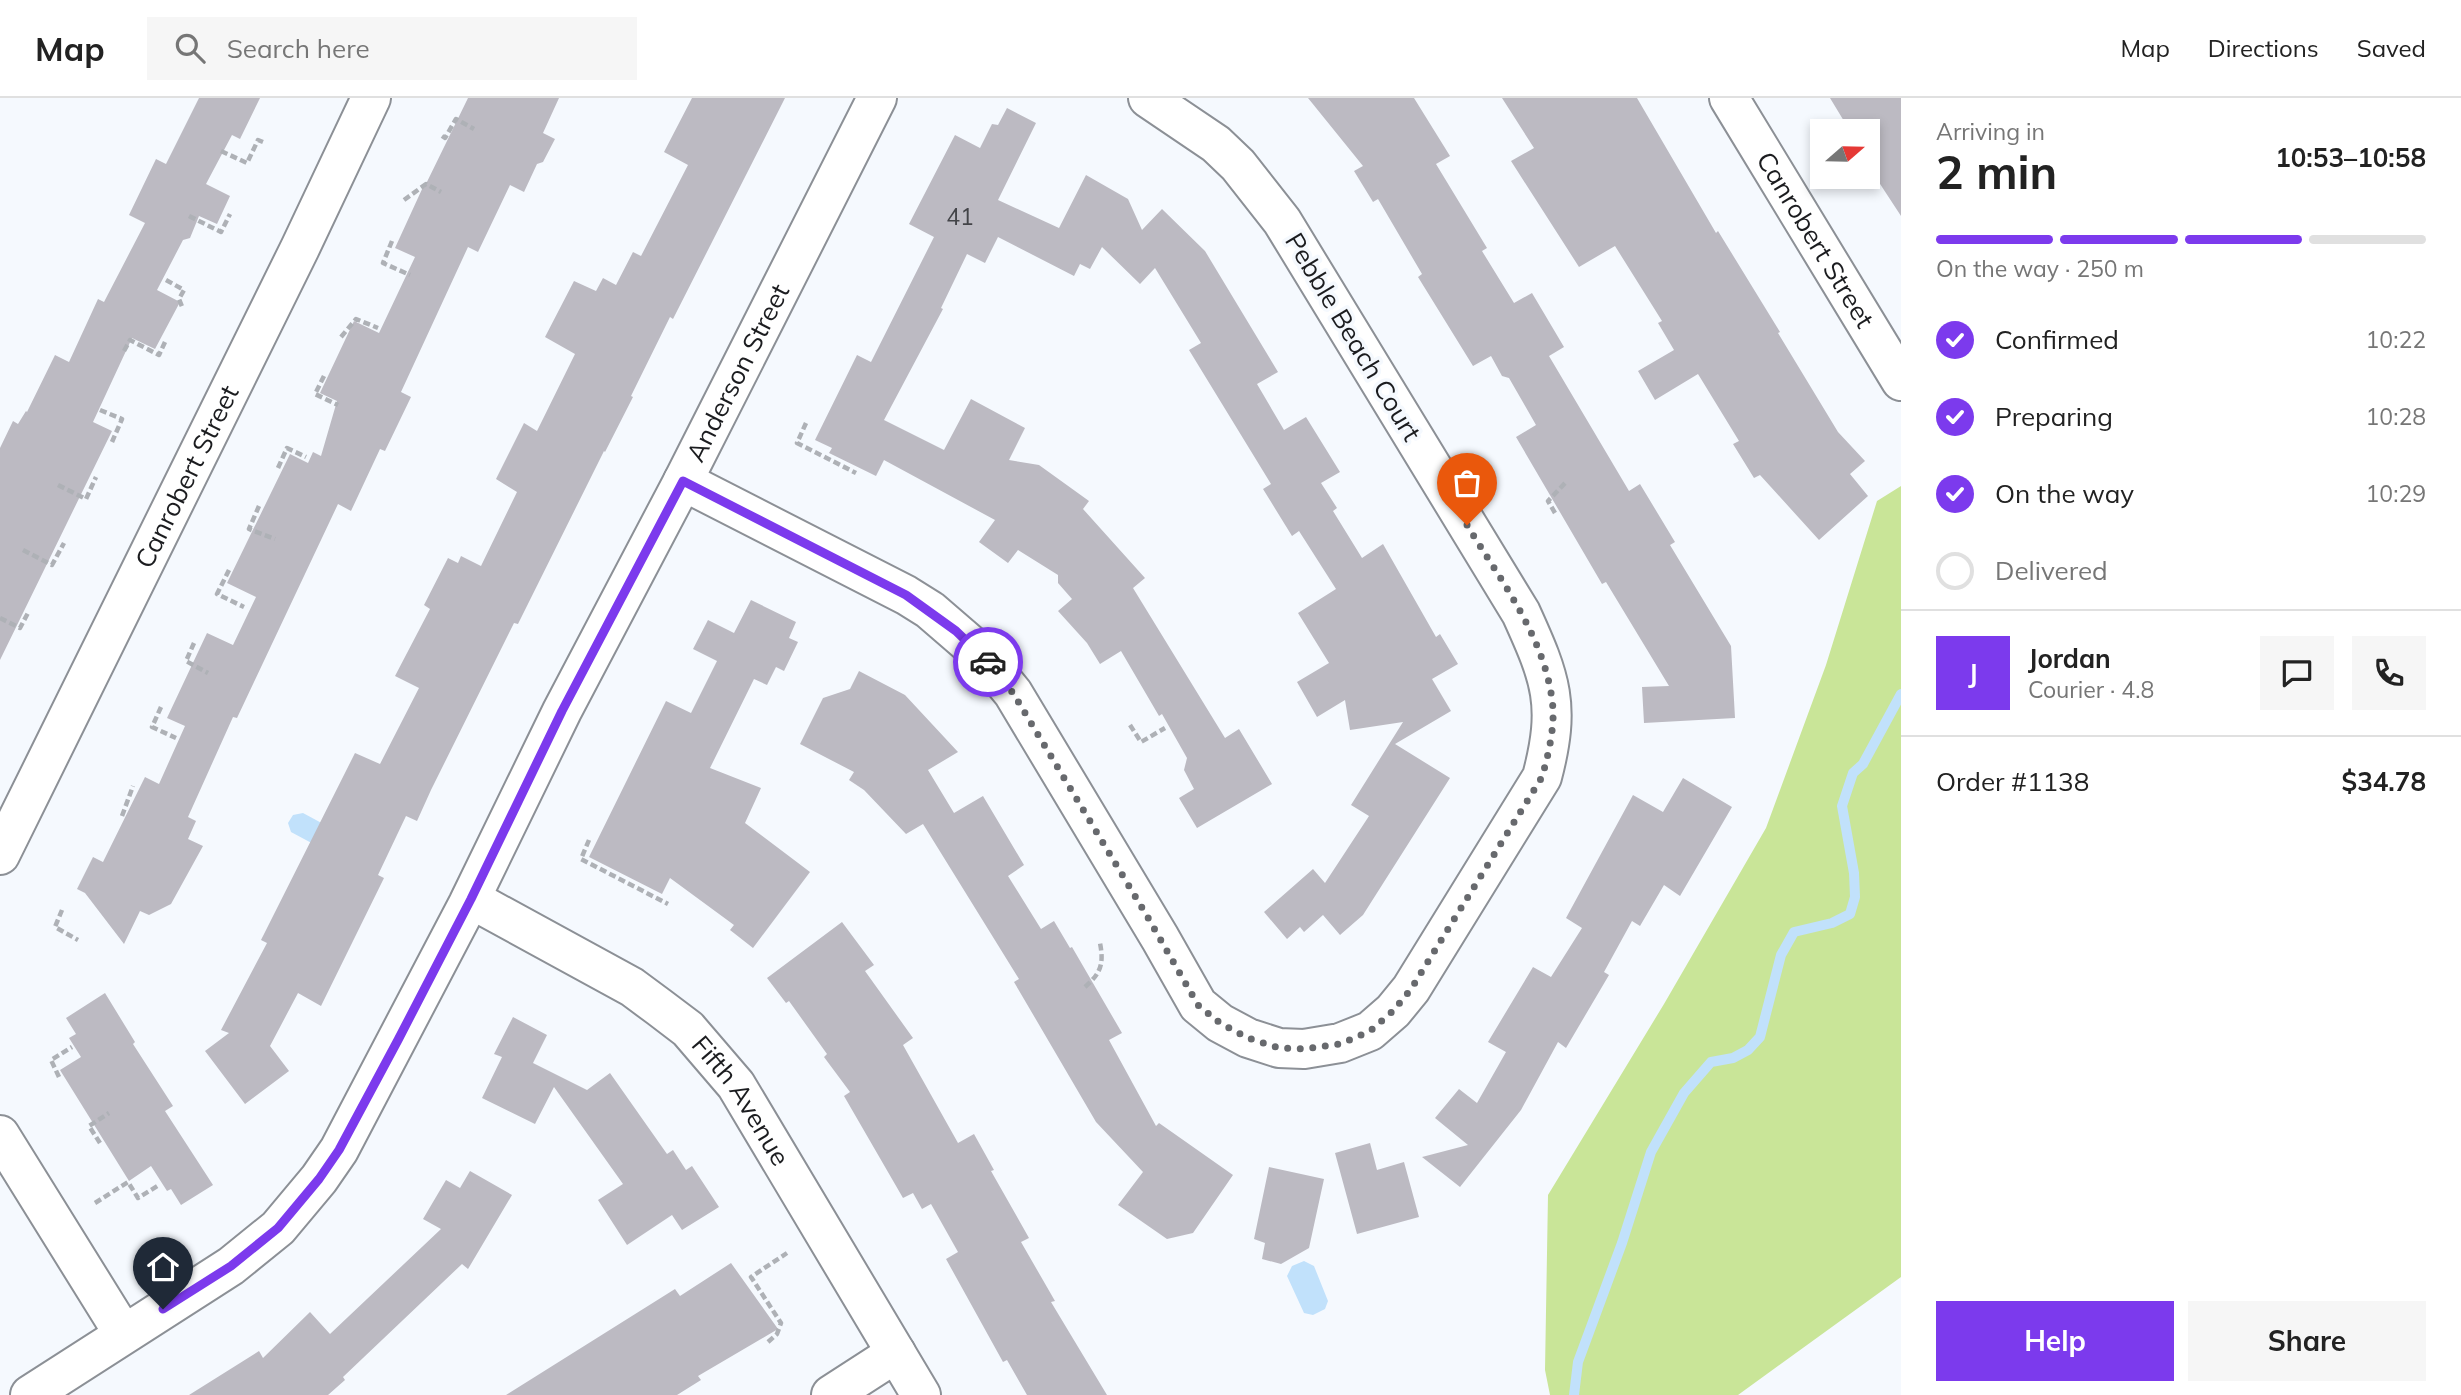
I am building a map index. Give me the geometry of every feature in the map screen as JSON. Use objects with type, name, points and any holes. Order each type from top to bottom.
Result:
[{"type":"street","name":"Canrobert Street","points":[[0,855],[300,248],[371,98]]},
{"type":"street","name":"Anderson Street","points":[[30,1395],[231,1266],[278,1228],[298,1206],[339,1150],[471,899],[562,711],[683,481],[877,98]]},
{"type":"street","name":"Pebble Beach Court","points":[[683,481],[906,595],[937,616],[981,654],[1013,693],[1198,1005],[1220,1023],[1242,1035],[1279,1048],[1304,1049],[1340,1044],[1370,1031],[1393,1011],[1413,987],[1542,777],[1552,724],[1550,687],[1544,664],[1521,613],[1282,221],[1238,165],[1216,144],[1148,98]]},
{"type":"street","name":"Canrobert Street","points":[[1729,98],[1901,381]]},
{"type":"street","name":"Fifth Avenue","points":[[471,899],[632,987],[688,1029],[736,1085],[921,1395]]},
{"type":"street","points":[[0,1135],[123,1333]]},
{"type":"street","points":[[831,1395],[896,1353]]},
{"type":"path","points":[[442,136],[445,138],[456,119],[474,129]]},
{"type":"path","points":[[221,151],[247,163],[258,140],[263,142]]},
{"type":"path","points":[[404,200],[426,184],[441,192]]},
{"type":"path","points":[[189,216],[221,232],[230,214]]},
{"type":"path","points":[[392,242],[383,263],[410,275]]},
{"type":"path","points":[[166,280],[184,290],[180,299],[183,309]]},
{"type":"path","points":[[341,337],[356,319],[378,328]]},
{"type":"path","points":[[124,351],[130,340],[159,355],[165,342]]},
{"type":"path","points":[[324,376],[315,394],[338,405]]},
{"type":"path","points":[[100,410],[122,419],[112,442]]},
{"type":"path","points":[[806,423],[797,443],[856,473]]},
{"type":"path","points":[[278,468],[287,448],[306,457]]},
{"type":"path","points":[[58,485],[86,499],[96,477]]},
{"type":"path","points":[[1555,513],[1548,501],[1567,481]]},
{"type":"path","points":[[259,506],[250,529],[275,539]]},
{"type":"path","points":[[23,550],[52,565],[64,542]]},
{"type":"path","points":[[229,570],[217,594],[244,607]]},
{"type":"path","points":[[0,618],[20,628],[29,611]]},
{"type":"path","points":[[194,643],[186,662],[208,673]]},
{"type":"path","points":[[161,708],[152,727],[176,738]]},
{"type":"path","points":[[1130,725],[1141,742],[1165,728]]},
{"type":"path","points":[[122,816],[133,786]]},
{"type":"path","points":[[589,840],[581,859],[668,904]]},
{"type":"path","points":[[62,910],[55,928],[78,940]]},
{"type":"path","points":[[1085,987],[1102,967],[1100,943]]},
{"type":"path","points":[[59,1077],[51,1060],[72,1046]]},
{"type":"path","points":[[100,1143],[89,1126],[109,1113]]},
{"type":"path","points":[[95,1203],[128,1182],[138,1198],[159,1185]]},
{"type":"path","points":[[768,1342],[777,1334],[781,1322],[751,1277],[787,1253]]},
{"type":"green space","points":[[1901,486],[1901,1277],[1738,1395],[1550,1395],[1545,1370],[1548,1195],[1664,1004],[1766,828],[1826,665],[1877,501]]},
{"type":"water","points":[[303,813],[329,827],[319,847],[291,832],[288,823],[293,815]]},
{"type":"water","points":[[1304,1261],[1314,1266],[1328,1301],[1325,1309],[1313,1315],[1304,1313],[1287,1276],[1292,1266]]},
{"type":"building","points":[[199,98],[260,98],[240,139],[232,135],[206,184],[230,196],[217,224],[199,216],[190,238],[183,240],[157,290],[180,302],[155,349],[132,338],[93,422],[112,431],[0,660],[0,448],[13,421],[18,424],[27,412],[55,355],[69,362],[98,299],[104,302],[145,223],[129,215],[156,159],[166,164]]},
{"type":"building","points":[[468,98],[559,98],[543,133],[555,139],[543,162],[537,164],[524,192],[510,185],[478,252],[468,247],[401,392],[411,397],[385,451],[380,449],[351,511],[338,504],[237,718],[233,717],[188,817],[196,821],[188,839],[203,846],[171,904],[149,915],[140,911],[124,944],[85,893],[77,889],[93,857],[103,862],[145,777],[159,784],[185,726],[167,718],[207,633],[233,645],[256,597],[227,583],[290,454],[308,463],[313,452],[321,456],[337,401],[320,393],[354,321],[379,333],[415,257],[395,248]]},
{"type":"building","points":[[692,98],[785,98],[673,319],[670,317],[631,396],[633,397],[518,624],[514,623],[417,821],[406,816],[378,875],[384,878],[321,1006],[298,993],[270,1046],[289,1071],[245,1104],[205,1051],[229,1033],[221,1030],[267,943],[261,940],[355,753],[380,764],[419,688],[395,676],[430,609],[424,605],[448,558],[458,563],[461,556],[481,566],[517,492],[496,479],[524,423],[537,431],[575,354],[545,337],[574,281],[596,291],[603,278],[616,285],[633,252],[641,256],[688,165],[664,152]]},
{"type":"building","points":[[1308,98],[1414,98],[1450,156],[1436,164],[1487,248],[1482,251],[1514,303],[1532,293],[1564,347],[1549,356],[1629,491],[1640,484],[1675,542],[1670,545],[1731,646],[1735,718],[1644,723],[1642,687],[1669,686],[1606,582],[1602,584],[1516,437],[1536,425],[1509,378],[1502,376],[1491,356],[1473,366],[1418,277],[1422,274],[1378,199],[1373,202],[1354,171],[1363,166]]},
{"type":"building","points":[[1502,98],[1637,98],[1838,432],[1865,461],[1850,474],[1868,496],[1819,540],[1760,475],[1754,478],[1733,444],[1739,441],[1698,374],[1655,400],[1638,371],[1674,350],[1658,323],[1662,321],[1615,246],[1579,267],[1511,161],[1534,148]]},
{"type":"building","points":[[1830,98],[1901,98],[1901,216],[1880,184],[1880,119],[1843,119]]},
{"type":"building","points":[[1007,108],[1036,123],[998,200],[1059,228],[1086,175],[1128,199],[1142,230],[1162,209],[1205,251],[1278,372],[1257,384],[1284,430],[1306,417],[1340,472],[1321,483],[1337,508],[1333,511],[1362,558],[1383,544],[1436,637],[1440,634],[1458,664],[1432,679],[1451,711],[1395,744],[1450,778],[1363,915],[1340,935],[1323,915],[1304,932],[1300,927],[1287,939],[1264,912],[1313,869],[1325,883],[1369,816],[1351,805],[1403,722],[1350,730],[1345,700],[1317,717],[1297,682],[1329,663],[1298,613],[1336,589],[1299,531],[1292,536],[1263,489],[1271,484],[1189,350],[1201,343],[1155,268],[1140,284],[1102,247],[1090,269],[1080,264],[1074,276],[998,237],[985,263],[967,254],[941,308],[943,309],[884,420],[944,450],[971,399],[1025,428],[1009,460],[1039,465],[1089,501],[1083,509],[1145,578],[1133,588],[1225,738],[1239,729],[1272,784],[1197,828],[1179,798],[1194,789],[1184,770],[1187,758],[1121,651],[1100,664],[1087,643],[1058,611],[1072,599],[1058,583],[1058,575],[1018,550],[1008,563],[979,542],[995,520],[884,460],[876,476],[829,453],[832,448],[815,440],[857,355],[871,362],[934,237],[909,224],[955,135],[980,148],[992,124],[998,125]]},
{"type":"building","points":[[751,600],[796,622],[789,638],[798,642],[784,671],[776,667],[767,685],[754,679],[710,768],[761,788],[745,823],[810,872],[753,948],[730,930],[734,925],[670,878],[662,894],[589,857],[666,701],[691,713],[717,661],[693,649],[708,620],[734,633]]},
{"type":"building","points":[[859,671],[905,695],[958,752],[928,770],[954,813],[983,796],[1024,865],[1008,876],[1041,929],[1054,921],[1070,948],[1072,947],[1122,1033],[1109,1040],[1156,1126],[1159,1123],[1233,1175],[1193,1233],[1167,1239],[1118,1205],[1143,1172],[1096,1122],[1014,982],[1019,979],[923,824],[906,834],[864,790],[849,780],[854,772],[800,744],[823,698],[850,689]]},
{"type":"building","points":[[1683,778],[1732,807],[1680,896],[1664,885],[1640,926],[1632,921],[1604,972],[1609,975],[1566,1048],[1558,1042],[1521,1110],[1460,1187],[1422,1157],[1468,1145],[1435,1118],[1459,1089],[1477,1103],[1506,1052],[1488,1042],[1533,967],[1551,977],[1582,928],[1566,918],[1633,795],[1663,812]]},
{"type":"building","points":[[842,922],[874,965],[865,971],[913,1038],[903,1045],[958,1143],[974,1134],[994,1170],[991,1171],[1029,1238],[1021,1242],[1055,1301],[1051,1302],[1107,1395],[1027,1395],[1007,1360],[1003,1362],[946,1259],[958,1252],[931,1204],[922,1209],[913,1193],[903,1198],[844,1096],[850,1092],[824,1057],[827,1054],[789,1001],[786,1003],[767,978]]},
{"type":"building","points":[[105,993],[135,1042],[133,1044],[173,1106],[165,1111],[213,1185],[181,1205],[171,1189],[167,1191],[151,1166],[129,1181],[60,1070],[81,1057],[69,1038],[76,1034],[66,1018]]},
{"type":"building","points":[[513,1017],[547,1035],[533,1063],[587,1090],[610,1073],[667,1154],[673,1150],[686,1170],[692,1166],[719,1207],[682,1230],[672,1215],[627,1245],[598,1200],[623,1184],[554,1087],[535,1124],[482,1098],[502,1057],[494,1054]]},
{"type":"building","points":[[1370,1143],[1377,1170],[1404,1162],[1419,1217],[1357,1234],[1335,1153]]},
{"type":"building","points":[[1269,1167],[1324,1179],[1309,1248],[1281,1264],[1262,1259],[1265,1243],[1254,1239]]},
{"type":"building","points":[[470,1171],[512,1195],[468,1269],[462,1264],[343,1377],[345,1380],[328,1395],[189,1395],[259,1351],[263,1358],[310,1312],[330,1334],[441,1229],[423,1219],[446,1180],[460,1188]]},
{"type":"building","points":[[731,1263],[778,1329],[698,1376],[701,1380],[677,1395],[506,1395],[675,1289],[680,1296]]},
{"type":"waterway","points":[[1574,1395],[1578,1362],[1622,1243],[1651,1152],[1684,1093],[1711,1062],[1733,1058],[1748,1050],[1760,1037],[1781,955],[1794,932],[1832,923],[1850,914],[1855,897],[1854,873],[1842,806],[1853,773],[1863,764],[1901,694]]},
{"type":"way so far","points":[[988,662],[1013,693],[1198,1005],[1220,1023],[1248,1038],[1279,1048],[1304,1049],[1340,1044],[1370,1031],[1393,1011],[1411,989],[1542,777],[1550,744],[1553,709],[1544,664],[1521,613],[1467,525]]},
{"type":"route","points":[[163,1309],[231,1266],[278,1228],[298,1206],[339,1150],[471,899],[562,711],[683,481],[906,595],[956,631],[988,662]]}]
